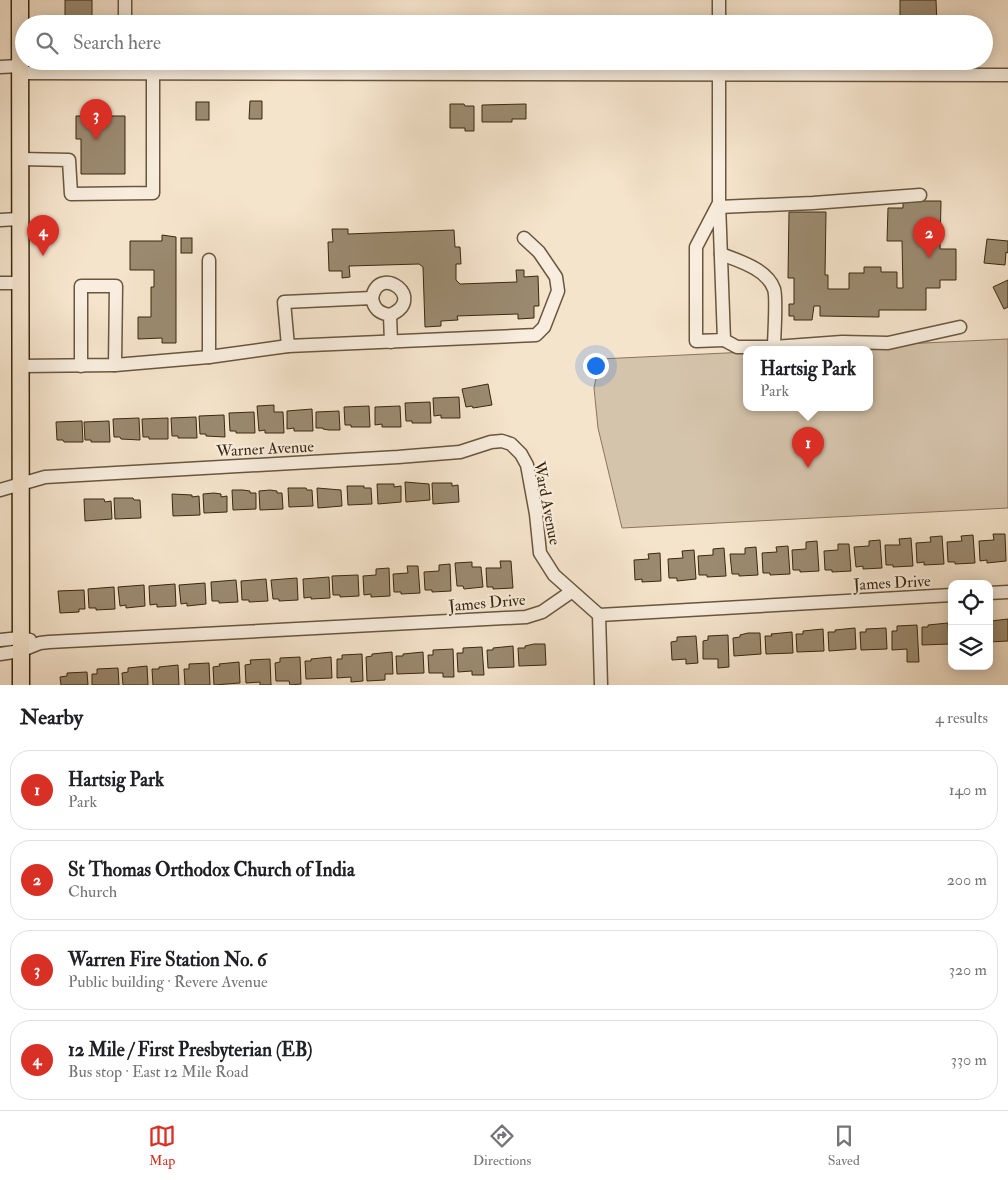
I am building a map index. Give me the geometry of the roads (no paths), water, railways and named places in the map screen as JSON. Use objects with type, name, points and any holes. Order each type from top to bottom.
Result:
[{"type":"main road","points":[[20,0],[20,15]]},
{"type":"main road","points":[[20,70],[21,685]]},
{"type":"street","points":[[125,0],[125,15]]},
{"type":"street","points":[[719,0],[719,15]]},
{"type":"street","points":[[0,67],[15,68]]},
{"type":"street","points":[[142,70],[153,72],[436,70]]},
{"type":"street","points":[[719,70],[719,205],[724,340]]},
{"type":"street","points":[[815,70],[1008,74]]},
{"type":"street","points":[[20,159],[69,160],[71,194],[153,193],[153,72]]},
{"type":"street","points":[[719,205],[813,203],[920,195]]},
{"type":"street","points":[[719,205],[696,247],[696,341],[724,340],[737,347],[743,347]]},
{"type":"street","points":[[0,220],[19,219]]},
{"type":"street","points":[[20,366],[115,365],[209,357],[288,346],[536,335],[544,327],[558,290],[556,277],[539,252],[524,238]]},
{"type":"street","points":[[721,254],[743,262],[767,277],[775,290],[774,346]]},
{"type":"street","points":[[209,260],[209,357]]},
{"type":"street","points":[[0,283],[20,283]]},
{"type":"street","points":[[383,283],[394,284],[403,292],[404,301],[398,311],[390,315],[383,314],[378,310],[372,298],[373,292],[383,283]]},
{"type":"street","points":[[81,366],[81,286],[116,286],[115,365]]},
{"type":"street","points":[[288,346],[284,302],[372,298]]},
{"type":"street","points":[[390,315],[391,342]]},
{"type":"street","points":[[797,346],[842,342],[888,343],[960,327]]},
{"type":"street","name":"Warner Avenue","points":[[0,490],[46,477],[398,457],[460,452],[491,442],[502,441],[511,444]]},
{"type":"street","name":"Ward Avenue","points":[[511,444],[521,454],[527,465],[536,514],[540,553],[554,575],[571,592]]},
{"type":"street","points":[[571,592],[598,615],[602,685]]},
{"type":"street","name":"James Drive","points":[[0,640],[20,644],[526,617],[542,612],[571,592]]},
{"type":"street","points":[[993,593],[1008,592]]},
{"type":"street","name":"James Drive","points":[[598,615],[948,595]]},
{"type":"street","name":"James Drive","points":[[0,654],[20,644]]},
{"type":"place","name":"Warren Fire Station No. 6","points":[[96,140]]},
{"type":"place","name":"12 Mile / First Presbyterian (EB)","points":[[43,256]]},
{"type":"place","name":"St Thomas Orthodox Church of India","points":[[929,258]]},
{"type":"place","name":"Hartsig Park","points":[[808,468]]}]
